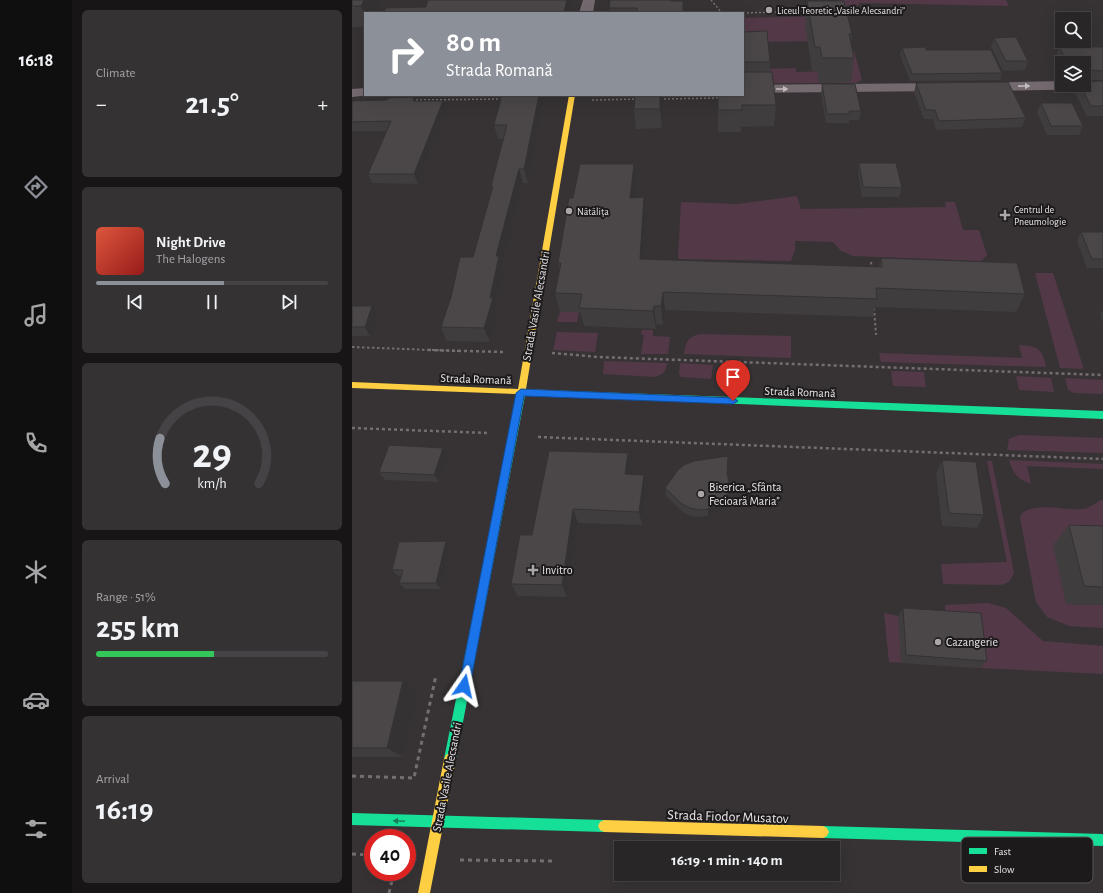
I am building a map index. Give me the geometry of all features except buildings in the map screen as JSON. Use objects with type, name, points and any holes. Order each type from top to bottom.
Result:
[{"type":"street","points":[[586,12],[588,0]]},
{"type":"street","points":[[744,89],[1103,85]]},
{"type":"street","points":[[352,93],[364,92]]},
{"type":"street","name":"Strada Vasile Alecsandri","points":[[424,893],[521,393],[572,96]]},
{"type":"street","name":"Strada Romană","points":[[352,386],[1103,415]]},
{"type":"street","name":"Strada Fiodor Musatov","points":[[352,819],[438,823],[986,837]]},
{"type":"street","name":"Strada Fiodor Musatov","points":[[1093,840],[1103,840]]},
{"type":"path","points":[[711,0],[721,12]]},
{"type":"path","points":[[744,14],[814,11]]},
{"type":"path","points":[[407,100],[508,99]]},
{"type":"path","points":[[871,262],[872,269]]},
{"type":"path","points":[[874,306],[876,335]]},
{"type":"path","points":[[352,347],[550,353],[598,357],[1103,375]]},
{"type":"path","points":[[352,428],[488,433],[512,436],[1103,459]]},
{"type":"path","points":[[352,776],[414,778]]},
{"type":"path","points":[[352,854],[364,855]]},
{"type":"path","points":[[458,866],[460,859],[552,861]]},
{"type":"path","points":[[389,893],[392,881]]},
{"type":"shaded area","points":[[839,0],[1006,0],[1009,6],[859,3],[859,5],[841,6]]},
{"type":"shaded area","points":[[843,16],[850,41],[744,42],[744,18]]},
{"type":"shaded area","points":[[826,49],[854,51],[862,80],[856,83],[744,83],[744,72],[764,69],[796,68],[796,72],[833,71]]},
{"type":"shaded area","points":[[797,196],[801,209],[946,207],[945,202],[955,202],[963,230],[979,230],[987,255],[981,261],[853,256],[841,251],[833,242],[795,241],[795,250],[791,261],[678,259],[681,202],[738,204]]},
{"type":"shaded area","points":[[1035,273],[1053,273],[1084,369],[1060,368]]},
{"type":"shaded area","points":[[582,293],[577,322],[557,322],[560,312],[568,312]]},
{"type":"shaded area","points":[[642,330],[653,330],[653,336],[670,337],[668,354],[641,354],[644,335],[641,335]]},
{"type":"shaded area","points":[[557,332],[598,333],[595,352],[553,350]]},
{"type":"shaded area","points":[[701,334],[791,336],[791,358],[684,354],[688,340],[693,336]]},
{"type":"shaded area","points":[[1019,345],[1031,346],[1041,352],[1046,367],[881,362],[879,353],[1022,358]]},
{"type":"shaded area","points":[[604,361],[667,363],[664,372],[655,377],[603,374]]},
{"type":"shaded area","points":[[680,363],[713,365],[711,379],[681,377],[679,373]]},
{"type":"shaded area","points":[[891,371],[924,372],[926,387],[893,386]]},
{"type":"shaded area","points":[[1016,376],[1051,378],[1054,392],[1019,390]]},
{"type":"shaded area","points":[[1065,378],[1103,380],[1103,394],[1074,393],[1068,390]]},
{"type":"shaded area","points":[[1020,435],[1103,438],[1103,453],[1007,450],[1009,439]]},
{"type":"shaded area","points":[[1009,460],[1103,464],[1103,469],[1027,466],[1031,484],[1017,475],[1012,469]]},
{"type":"shaded area","points":[[987,461],[992,461],[1014,573],[1009,582],[1001,585],[943,584],[941,564],[1007,562]]},
{"type":"shaded area","points":[[1103,500],[1103,547],[1066,604],[1103,605],[1103,628],[1069,626],[1047,617],[1036,602],[1020,518],[1021,514],[1028,510],[1042,507],[1084,509]]},
{"type":"shaded area","points":[[988,603],[1006,608],[1043,641],[1103,646],[1103,674],[889,662],[884,613],[898,616],[946,619],[945,605]]},
{"type":"traffic: fast","points":[[450,759],[522,390]]},
{"type":"traffic: fast","points":[[568,394],[1103,415]]},
{"type":"traffic: fast","points":[[352,819],[604,826]]},
{"type":"traffic: fast","points":[[823,832],[998,837]]},
{"type":"traffic: fast","points":[[1093,840],[1103,840]]},
{"type":"traffic: slow","points":[[522,390],[572,96]]},
{"type":"traffic: slow","points":[[352,385],[568,394]]},
{"type":"traffic: slow","points":[[424,893],[450,759]]},
{"type":"traffic: slow","points":[[604,826],[823,832]]},
{"type":"place","name":"Liceul Teoretic „Vasile Alecsandri”","points":[[769,10]]},
{"type":"place","name":"Nătălița","points":[[569,211]]},
{"type":"place","name":"Centrul de Pneumologie","points":[[1005,215]]},
{"type":"place","name":"Biserica „Sfânta Fecioară Maria”","points":[[701,494]]},
{"type":"place","name":"Invitro","points":[[533,570]]},
{"type":"place","name":"Cazangerie","points":[[938,642]]},
{"type":"route","points":[[464,686],[521,393],[733,401]]}]
